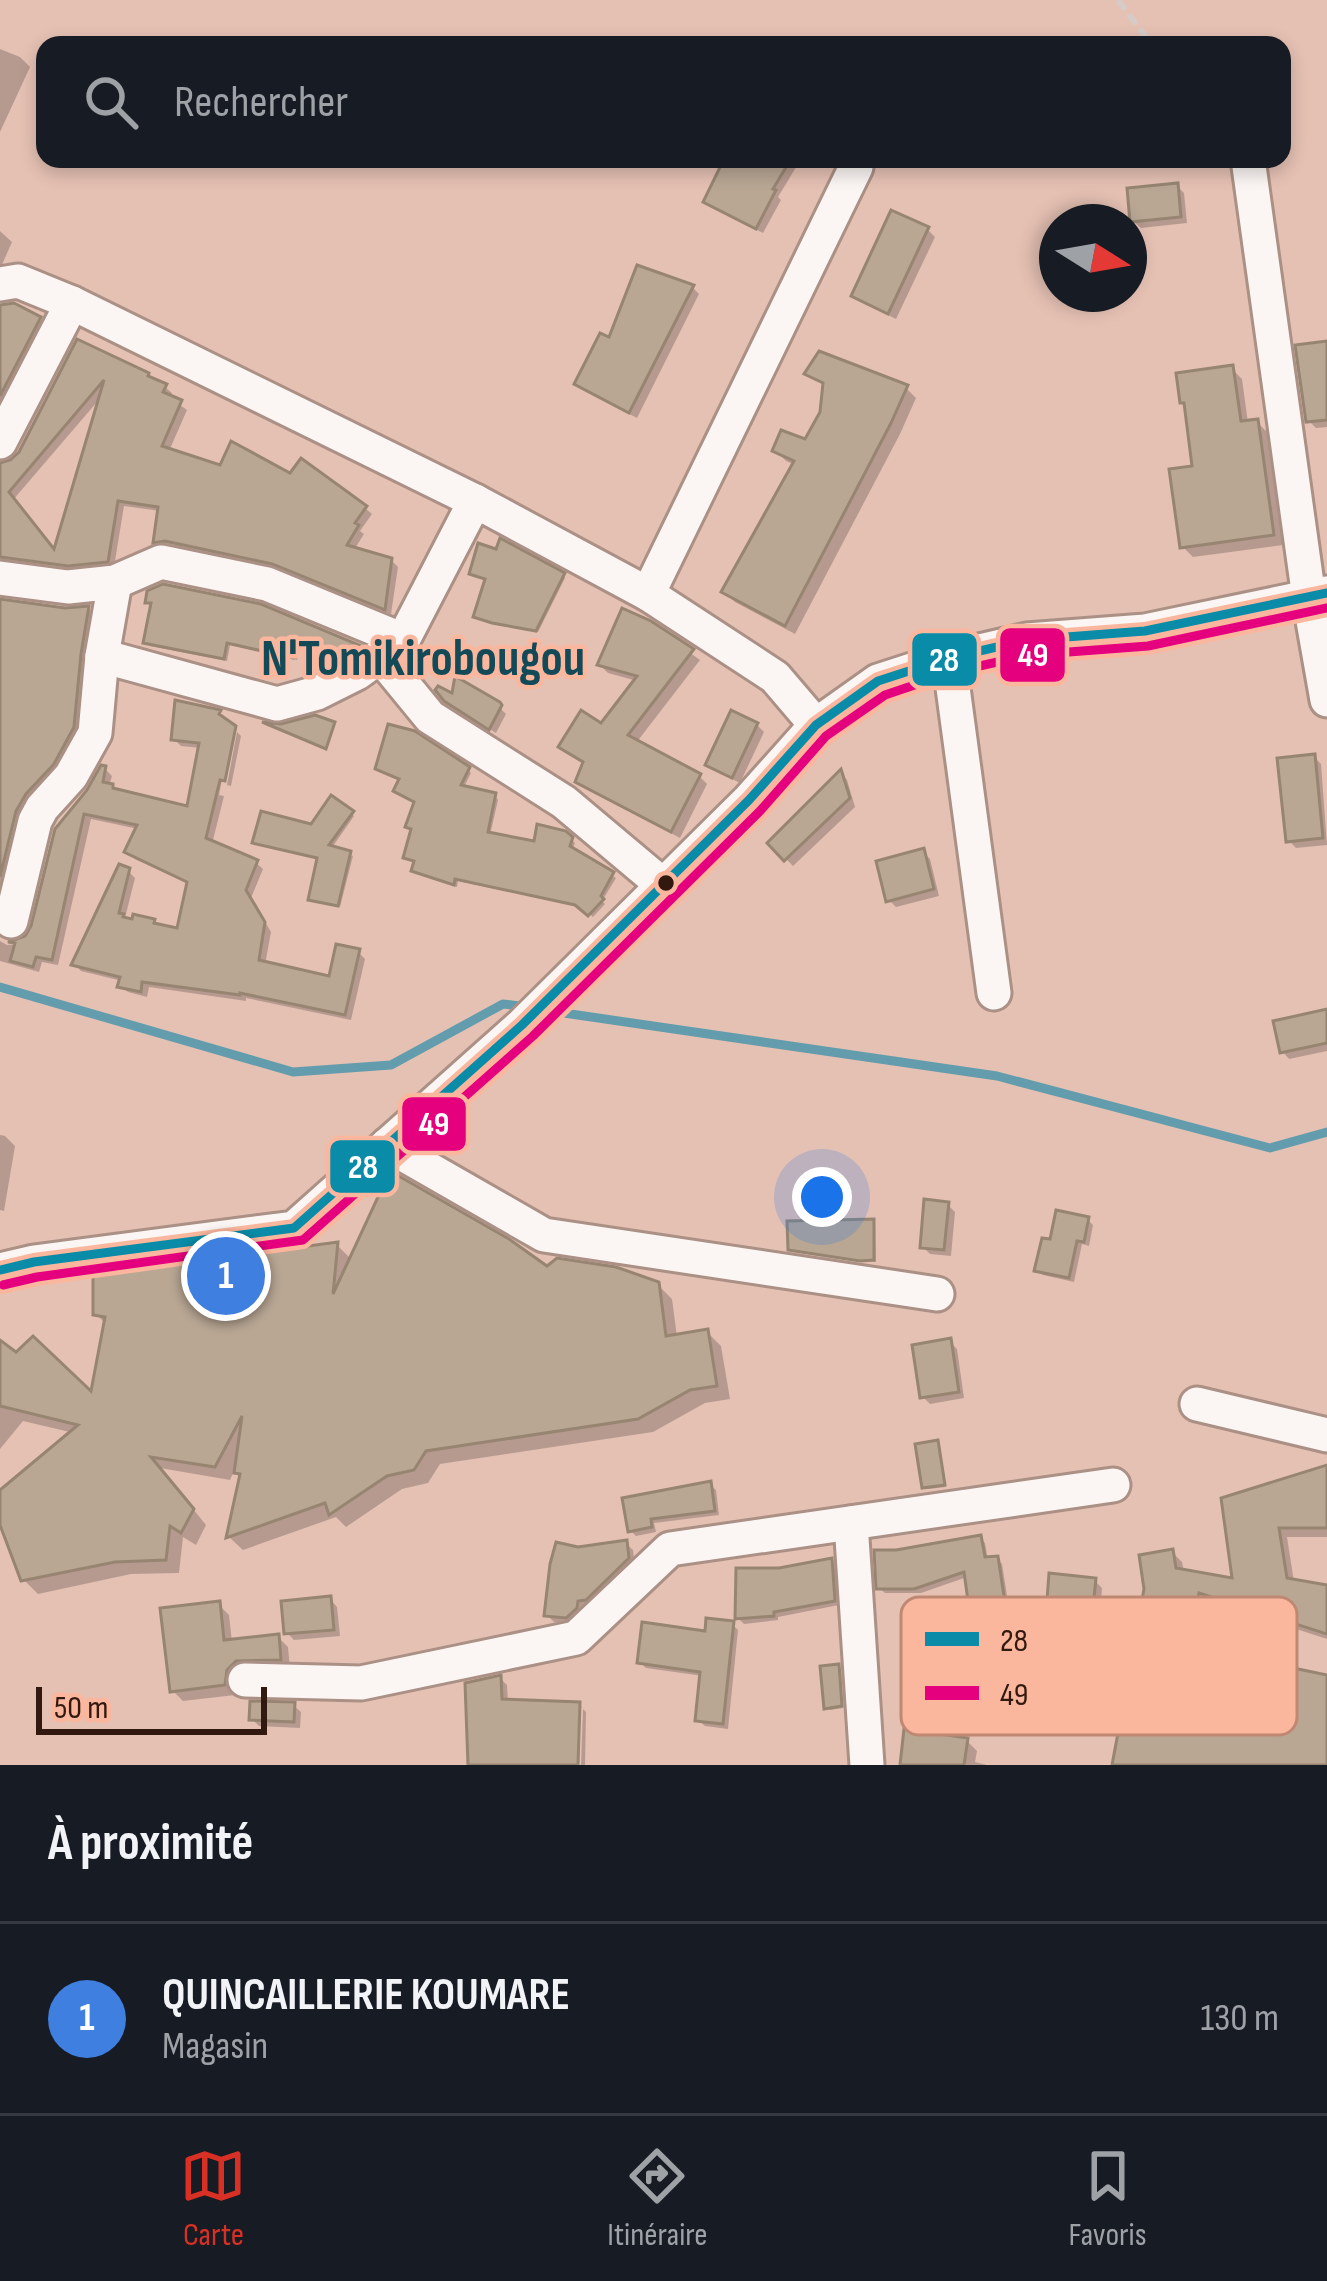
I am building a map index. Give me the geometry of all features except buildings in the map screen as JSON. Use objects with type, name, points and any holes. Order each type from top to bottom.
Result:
[{"type":"street","points":[[648,593],[856,168]]},
{"type":"street","points":[[1249,168],[1318,595],[1327,700]]},
{"type":"street","points":[[0,284],[18,280],[71,303],[475,501],[648,593],[775,676],[817,725]]},
{"type":"street","points":[[0,442],[71,303]]},
{"type":"street","points":[[102,656],[277,704],[317,693],[357,674],[392,648],[475,501]]},
{"type":"street","points":[[0,578],[68,587],[115,582],[161,562],[267,584],[392,648],[430,717],[564,802],[664,886]]},
{"type":"street","points":[[11,921],[35,821],[71,776],[95,733],[115,582]]},
{"type":"street","points":[[0,1270],[294,1228],[568,981],[817,725],[878,681],[1027,640],[1145,631],[1318,595]]},
{"type":"street","points":[[949,658],[994,993]]},
{"type":"street","points":[[387,1145],[544,1235],[937,1294]]},
{"type":"street","points":[[1197,1404],[1327,1435]]},
{"type":"street","points":[[245,1680],[361,1683],[576,1638],[670,1549],[1113,1486]]},
{"type":"street","points":[[850,1523],[867,1765]]},
{"type":"path","points":[[1118,0],[1145,36]]},
{"type":"waterway","points":[[0,987],[293,1072],[391,1065],[503,1004],[528,1007]]},
{"type":"waterway","points":[[550,1011],[997,1076],[1270,1148],[1327,1132]]},
{"type":"transit line","name":"28","points":[[0,1270],[294,1228],[522,1025],[749,800],[816,725],[878,681],[1027,640],[1145,631],[1327,593]]},
{"type":"transit line","name":"49","points":[[3,1285],[303,1240],[533,1036],[760,811],[826,736],[885,695],[953,672],[1029,655],[1148,646],[1327,608]]},
{"type":"place","name":"QUINCAILLERIE KOUMARE","points":[[226,1276]]},
{"type":"district","name":"N'Tomikirobougou","points":[[423,657]]}]
